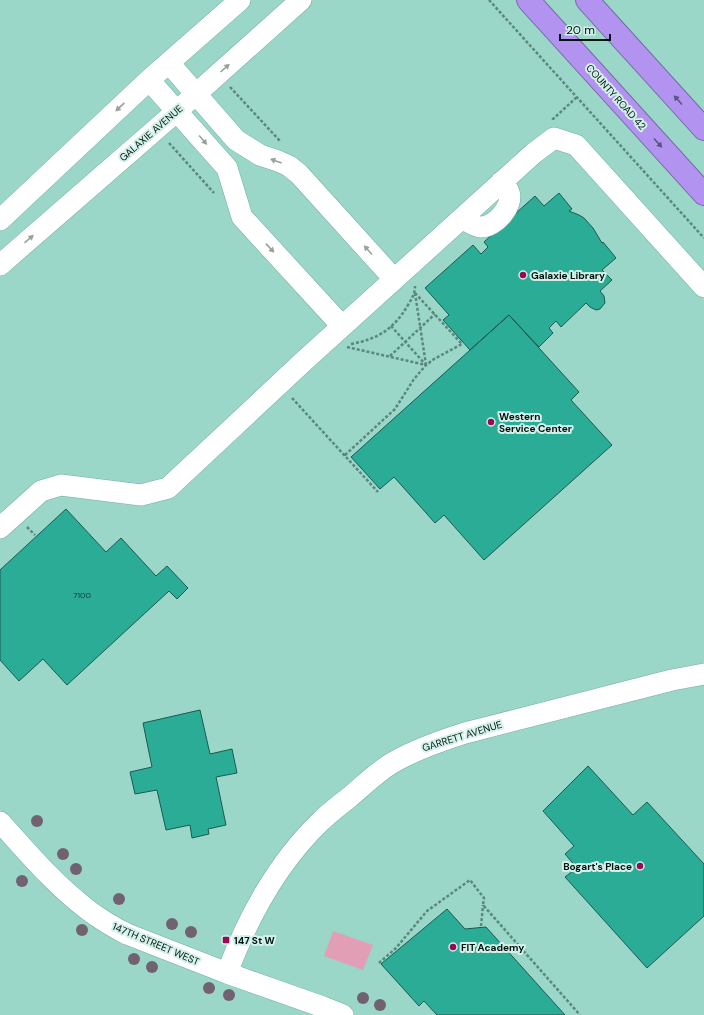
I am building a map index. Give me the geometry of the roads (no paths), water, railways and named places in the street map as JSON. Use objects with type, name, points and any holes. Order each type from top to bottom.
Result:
[{"type":"highway","name":"COUNTY ROAD 42","points":[[528,0],[704,194]]},
{"type":"highway","points":[[587,0],[704,130]]},
{"type":"street","points":[[1,217],[149,80],[240,0]]},
{"type":"street","name":"GALAXIE AVENUE","points":[[0,265],[177,111],[301,0]]},
{"type":"street","points":[[169,63],[236,140],[260,156],[289,166],[299,174],[394,279]]},
{"type":"street","points":[[149,80],[227,168],[242,217],[342,336]]},
{"type":"street","points":[[0,528],[41,491],[61,485],[141,495],[168,488],[299,365],[342,336],[394,279],[534,153],[554,138],[576,145],[704,287]]},
{"type":"street","name":"GARRETT AVENUE","points":[[227,973],[238,944],[270,883],[292,853],[322,820],[391,764],[425,747],[465,734],[672,680],[704,674]]},
{"type":"street","name":"147TH STREET WEST","points":[[0,822],[63,889],[102,920],[127,934],[227,973],[343,1015]]},
{"type":"place","name":"Galaxie Library","points":[[523,275]]},
{"type":"place","name":"Western Service Center","points":[[491,422]]},
{"type":"place","name":"Bogart's Place","points":[[640,866]]},
{"type":"place","name":"147 St W","points":[[226,940]]},
{"type":"place","name":"FIT Academy","points":[[453,947]]}]
